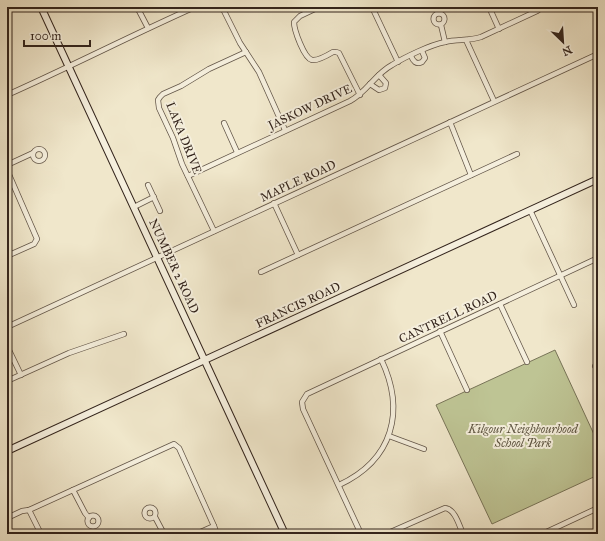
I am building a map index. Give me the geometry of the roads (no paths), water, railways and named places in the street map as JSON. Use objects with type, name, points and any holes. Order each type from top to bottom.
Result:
[{"type":"street","name":"NUMBER 2 ROAD","points":[[41,7],[285,534]]},
{"type":"street","points":[[137,7],[148,28]]},
{"type":"street","points":[[7,95],[195,7]]},
{"type":"street","points":[[222,7],[236,36],[259,72],[285,130]]},
{"type":"street","points":[[319,7],[300,16],[294,22],[294,29],[305,54],[309,59],[314,60],[333,52],[339,53],[360,94]]},
{"type":"street","points":[[372,7],[398,62]]},
{"type":"street","points":[[489,7],[499,29]]},
{"type":"street","name":"JASKOW DRIVE","points":[[188,176],[237,152],[344,104],[360,94],[378,75],[398,62],[422,50],[445,42],[481,37],[542,8]]},
{"type":"street","points":[[440,25],[445,42]]},
{"type":"street","points":[[466,40],[494,101]]},
{"type":"street","points":[[411,56],[416,63],[422,62],[425,58],[422,50]]},
{"type":"street","name":"LAKA DRIVE","points":[[214,231],[182,164],[173,138],[159,108],[158,100],[160,97],[209,69],[246,52]]},
{"type":"street","name":"MAPLE ROAD","points":[[7,327],[598,54]]},
{"type":"street","points":[[370,84],[379,90],[385,88],[386,83],[378,75]]},
{"type":"street","points":[[450,122],[471,175]]},
{"type":"street","points":[[224,123],[237,152]]},
{"type":"street","points":[[7,165],[33,153]]},
{"type":"street","points":[[262,272],[517,154]]},
{"type":"street","points":[[7,170],[37,236],[38,242],[7,256]]},
{"type":"street","name":"FRANCIS ROAD","points":[[7,451],[598,179]]},
{"type":"street","points":[[148,185],[160,211]]},
{"type":"street","points":[[134,207],[154,197]]},
{"type":"street","points":[[274,203],[298,255]]},
{"type":"street","points":[[530,210],[574,305]]},
{"type":"street","name":"CANTRELL ROAD","points":[[339,486],[303,409],[302,402],[307,394],[598,258]]},
{"type":"street","points":[[500,304],[527,362]]},
{"type":"street","points":[[440,331],[467,390]]},
{"type":"street","points":[[7,381],[69,353],[124,334]]},
{"type":"street","points":[[7,346],[21,375]]},
{"type":"street","points":[[361,534],[339,486],[358,475],[371,464],[389,436],[393,412],[393,396],[389,377],[381,359]]},
{"type":"street","points":[[389,436],[424,449]]},
{"type":"street","points":[[7,518],[29,510],[168,445],[175,444],[217,534]]},
{"type":"street","points":[[73,490],[85,514],[89,518]]},
{"type":"street","points":[[386,534],[442,508],[449,508],[463,534]]},
{"type":"street","points":[[542,534],[598,508]]},
{"type":"street","points":[[29,510],[41,534]]},
{"type":"street","points":[[155,517],[164,534]]},
{"type":"street","points":[[196,534],[214,526]]},
{"type":"park label","name":"Kilgour Neighbourhood School Park","points":[[523,436]]}]
